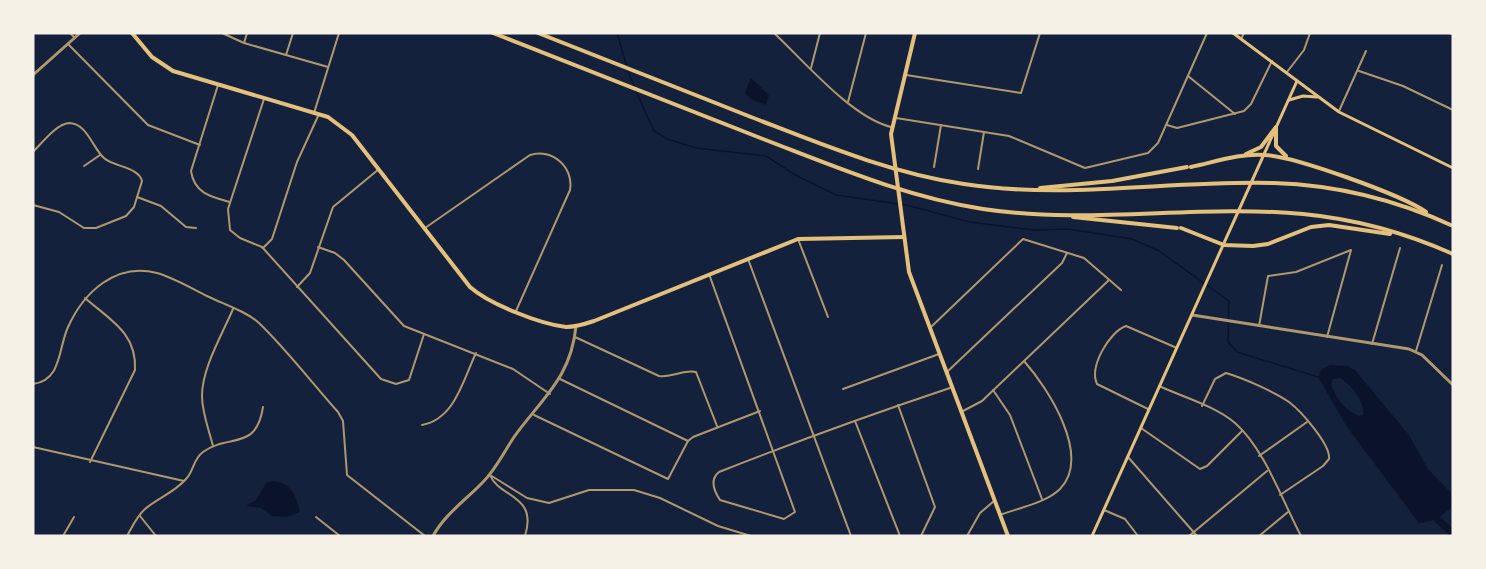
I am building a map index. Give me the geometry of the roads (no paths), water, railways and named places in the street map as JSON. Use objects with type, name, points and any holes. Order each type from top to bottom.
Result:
[{"type":"main road","points":[[132,33],[165,67],[316,113],[340,124],[352,135],[470,287],[483,296],[548,323],[576,327],[596,321],[798,239],[904,237]]},
{"type":"main road","points":[[493,33],[851,174],[912,194],[982,208],[1179,228],[1224,245],[1260,245],[1311,227],[1329,225],[1411,238]]},
{"type":"main road","points":[[538,33],[882,166],[964,184],[1021,190],[1276,183],[1361,195],[1431,216]]},
{"type":"main road","points":[[915,33],[891,127],[894,163],[912,283],[1008,536]]},
{"type":"main road","points":[[1233,33],[1339,112],[1453,168]]},
{"type":"main road","points":[[1092,536],[1297,81]]},
{"type":"main road","points":[[1289,100],[1311,96],[1323,100]]},
{"type":"main road","points":[[1240,156],[1261,147],[1276,127]]},
{"type":"main road","points":[[1276,127],[1275,142],[1287,157]]},
{"type":"main road","points":[[1021,190],[1112,181],[1240,156],[1264,154],[1287,157],[1406,202],[1453,226]]},
{"type":"main road","points":[[1052,215],[1274,212],[1330,218],[1411,238],[1453,254]]},
{"type":"street","points":[[70,33],[75,38]]},
{"type":"street","points":[[34,74],[80,33]]},
{"type":"street","points":[[222,33],[244,43],[328,67]]},
{"type":"street","points":[[244,43],[247,33]]},
{"type":"street","points":[[286,55],[293,33]]},
{"type":"street","points":[[263,248],[272,239],[316,113],[339,33]]},
{"type":"street","points":[[774,33],[865,116],[891,127]]},
{"type":"street","points":[[811,68],[820,33]]},
{"type":"street","points":[[848,102],[866,33]]},
{"type":"street","points":[[904,75],[1021,93],[1040,33]]},
{"type":"street","points":[[893,117],[1009,136],[1085,168],[1148,153],[1158,143],[1167,125],[1207,33]]},
{"type":"street","points":[[1241,39],[1244,33]]},
{"type":"street","points":[[1287,72],[1304,50],[1310,33]]},
{"type":"street","points":[[1448,33],[1453,34]]},
{"type":"street","points":[[68,44],[148,125],[164,134],[200,145]]},
{"type":"street","points":[[1339,112],[1366,51]]},
{"type":"street","points":[[1167,125],[1177,129],[1235,114],[1247,108],[1272,61]]},
{"type":"street","points":[[1359,71],[1403,86],[1453,110]]},
{"type":"street","points":[[1188,76],[1235,114]]},
{"type":"street","points":[[218,85],[192,171],[197,188],[208,196],[230,202]]},
{"type":"street","points":[[264,99],[230,202],[228,224],[235,235],[263,248],[372,372],[388,382],[403,383],[411,377],[424,334]]},
{"type":"street","points":[[33,152],[58,128],[69,123],[83,130],[100,155],[110,163],[140,175],[142,181],[137,197],[126,216],[96,228],[84,228],[58,212],[33,205]]},
{"type":"street","points":[[934,167],[941,125]]},
{"type":"street","points":[[978,169],[984,132]]},
{"type":"street","points":[[425,228],[530,155],[546,153],[557,158],[568,174],[570,190],[516,311]]},
{"type":"street","points":[[84,166],[100,155]]},
{"type":"street","points":[[297,287],[310,273],[333,207],[379,169]]},
{"type":"street","points":[[137,197],[161,206],[186,227],[196,228]]},
{"type":"street","points":[[798,239],[828,317]]},
{"type":"street","points":[[929,329],[1023,240],[1084,258],[1121,290]]},
{"type":"street","points":[[318,247],[335,253],[344,260],[396,320],[424,334],[521,373],[550,394]]},
{"type":"street","points":[[1372,344],[1400,248]]},
{"type":"street","points":[[1259,326],[1268,276],[1296,272],[1351,250],[1327,337]]},
{"type":"street","points":[[946,373],[1062,263],[1067,252]]},
{"type":"street","points":[[748,259],[851,536]]},
{"type":"street","points":[[1416,351],[1442,265]]},
{"type":"street","points":[[33,384],[41,383],[53,375],[68,327],[86,298],[110,278],[123,273],[144,271],[165,276],[259,323],[344,421],[347,475],[425,536]]},
{"type":"street","points":[[709,274],[760,411],[774,451],[795,512],[789,518],[784,519],[720,500],[714,490],[713,480],[716,474],[774,451],[815,435],[855,420],[950,387]]},
{"type":"street","points":[[960,412],[976,405],[993,390],[1109,280]]},
{"type":"street","points":[[86,298],[123,331],[132,343],[136,354],[135,370],[90,462]]},
{"type":"street","points":[[214,446],[204,412],[202,394],[208,369],[233,309]]},
{"type":"street","points":[[1192,315],[1416,351],[1453,385]]},
{"type":"street","points":[[1149,409],[1097,384],[1094,370],[1101,353],[1116,333],[1126,326],[1177,348]]},
{"type":"street","points":[[433,536],[445,519],[490,475],[515,436],[550,394],[560,379],[575,337],[576,327]]},
{"type":"street","points":[[575,337],[659,376],[673,377],[690,371],[696,372],[717,426]]},
{"type":"street","points":[[422,425],[435,422],[447,412],[476,353]]},
{"type":"street","points":[[843,388],[939,354]]},
{"type":"street","points":[[1000,515],[1053,495],[1066,481],[1072,466],[1072,453],[1049,395],[1041,380],[1024,361]]},
{"type":"street","points":[[1202,406],[1215,379],[1226,373],[1288,401],[1307,422],[1326,445],[1329,459],[1323,466],[1280,495]]},
{"type":"street","points":[[560,379],[688,441]]},
{"type":"street","points":[[1159,386],[1228,418],[1242,430],[1268,471],[1300,536]]},
{"type":"street","points":[[993,390],[1010,415],[1042,499]]},
{"type":"street","points":[[898,405],[935,510],[921,536]]},
{"type":"street","points":[[127,536],[140,516],[184,481],[199,455],[214,446],[242,440],[251,434],[260,422],[263,407]]},
{"type":"street","points":[[534,415],[668,479],[688,441],[717,426],[760,411]]},
{"type":"street","points":[[855,420],[900,536]]},
{"type":"street","points":[[1259,456],[1307,422]]},
{"type":"street","points":[[1141,428],[1200,469],[1207,466],[1242,430]]},
{"type":"street","points":[[33,447],[90,462],[184,481]]},
{"type":"street","points":[[1127,457],[1197,536]]},
{"type":"street","points":[[1189,536],[1268,471]]},
{"type":"street","points":[[490,475],[516,493],[537,502],[549,503],[589,490],[634,490],[660,498],[718,526],[752,536]]},
{"type":"street","points":[[490,475],[523,507],[527,518],[525,536]]},
{"type":"street","points":[[967,536],[980,513],[994,501]]},
{"type":"street","points":[[1104,510],[1125,519],[1138,536]]},
{"type":"street","points":[[1259,536],[1288,512]]},
{"type":"street","points":[[140,516],[156,536]]},
{"type":"street","points":[[63,536],[74,517]]},
{"type":"street","points":[[316,517],[339,536]]},
{"type":"water","points":[[751,78],[769,95],[766,105],[751,99],[745,93]]},
{"type":"water","points":[[1330,365],[1347,366],[1355,370],[1409,435],[1428,469],[1451,493],[1451,508],[1428,522],[1419,523],[1347,427],[1318,377],[1322,369]],"holes":[[[1340,378],[1360,399],[1363,415],[1359,416],[1349,410],[1336,395],[1331,384],[1333,379]]]},
{"type":"water","points":[[272,481],[284,484],[292,491],[300,512],[287,517],[272,516],[261,508],[246,506],[256,500],[266,483]]},
{"type":"waterway","points":[[617,33],[627,67]]},
{"type":"waterway","points":[[628,71],[634,86]]},
{"type":"waterway","points":[[636,91],[654,131],[667,139],[696,148],[766,156],[795,175],[836,195],[906,205],[970,222],[1035,230],[1068,229],[1132,239],[1159,251],[1229,301],[1228,342],[1237,352],[1318,377]]},
{"type":"waterway","points":[[1437,519],[1453,533]]}]
